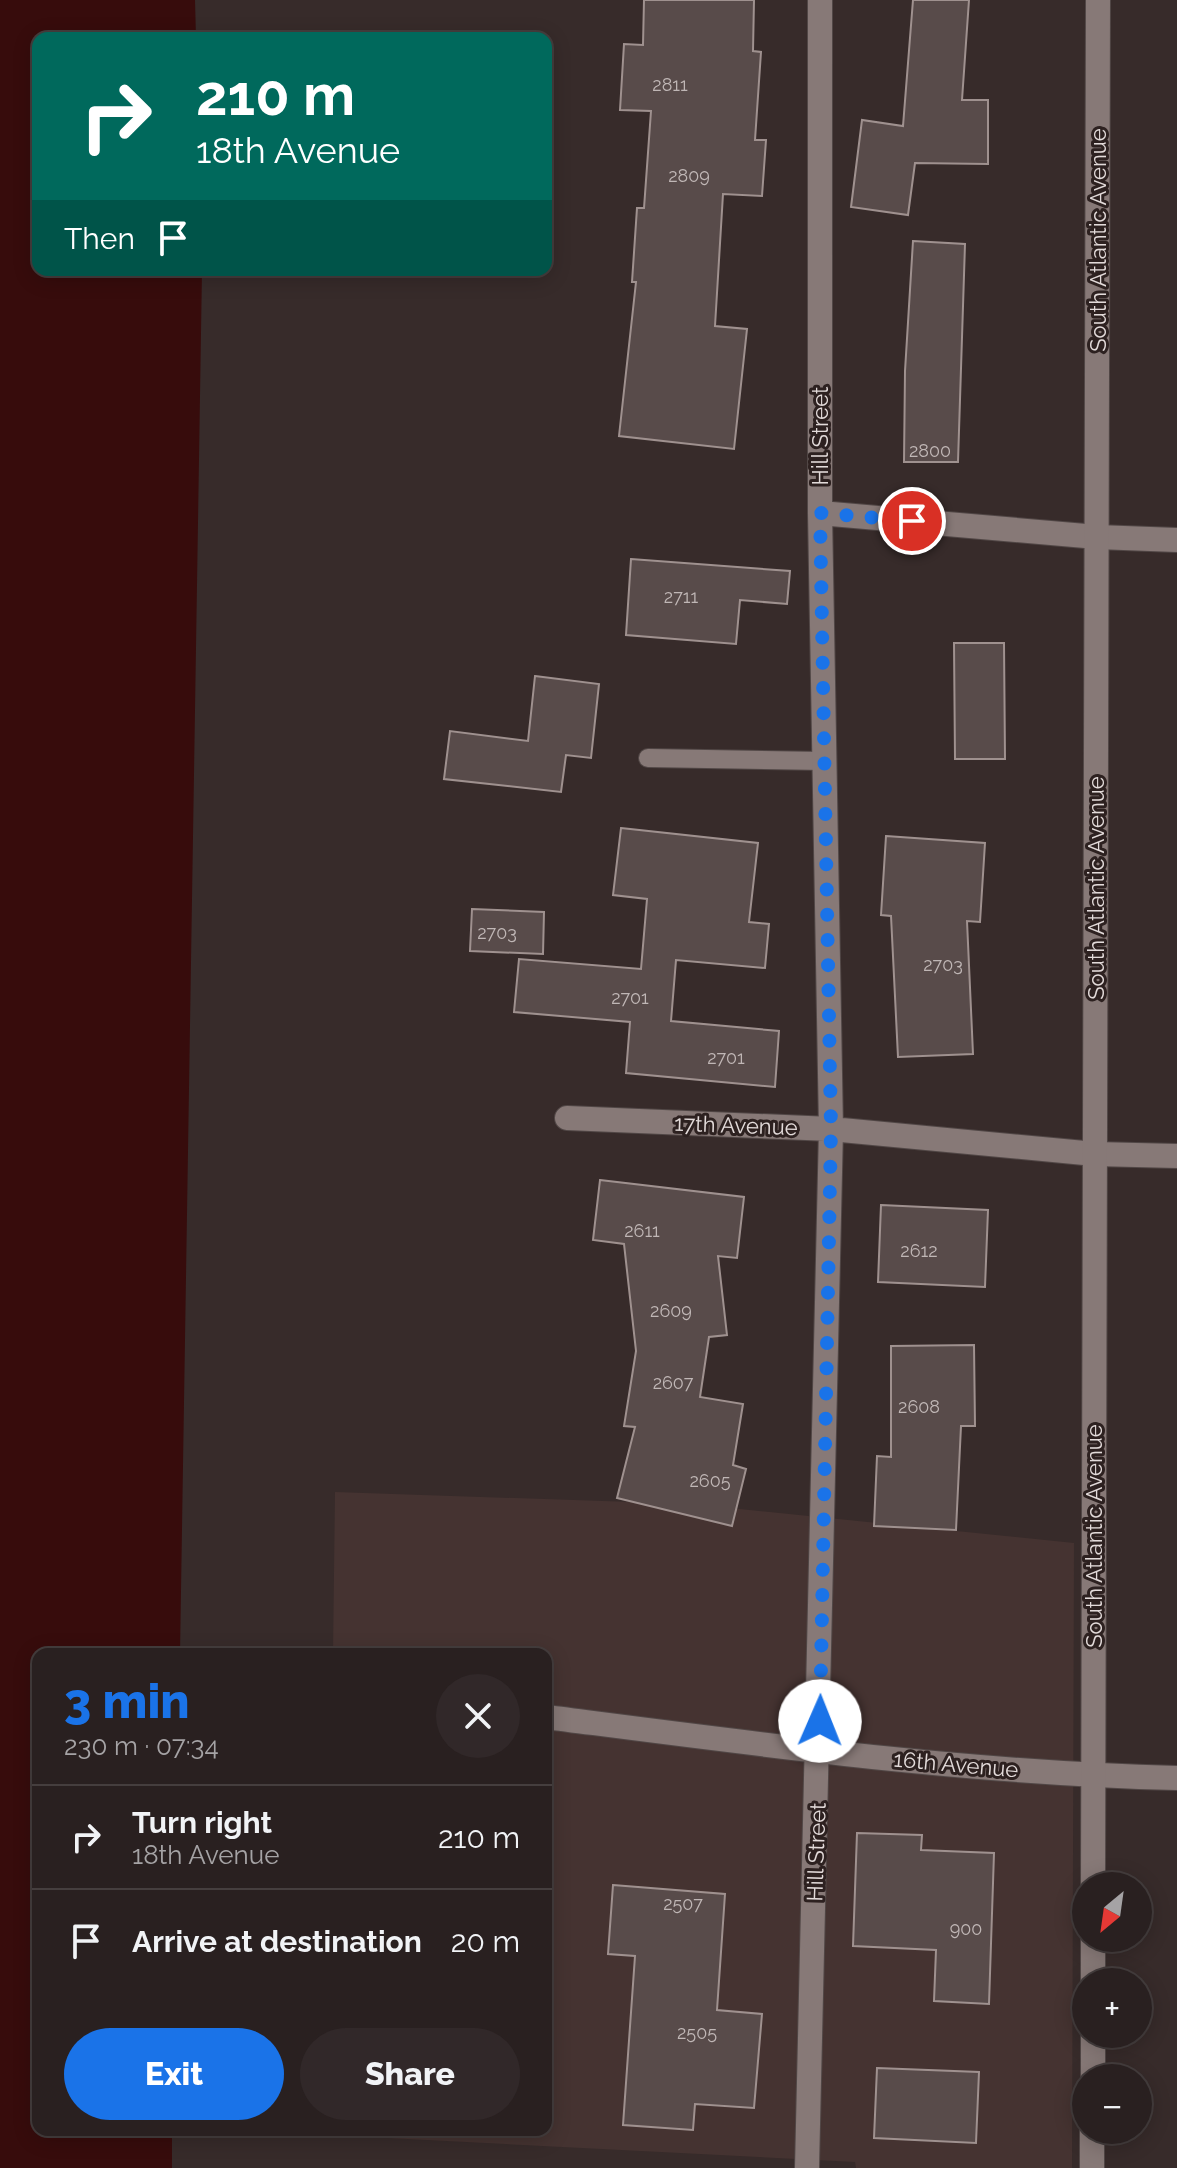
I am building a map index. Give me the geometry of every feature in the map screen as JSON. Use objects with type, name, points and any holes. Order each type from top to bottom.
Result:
[{"type":"street","name":"Hill Street","points":[[807,2168],[831,1129],[820,513],[820,0]]},
{"type":"street","name":"South Atlantic Avenue","points":[[1093,1872],[1098,0]]},
{"type":"street","points":[[820,513],[1097,537],[1177,540]]},
{"type":"street","name":"17th Avenue","points":[[567,1118],[831,1129],[1095,1154],[1177,1156]]},
{"type":"street","name":"16th Avenue","points":[[552,1718],[819,1752],[1094,1776],[1177,1778]]},
{"type":"street","points":[[1092,2144],[1092,2168]]},
{"type":"lane","points":[[648,758],[824,761]]},
{"type":"shaded area","points":[[0,0],[195,0],[196,32],[32,32],[32,276],[202,276],[180,1648],[32,1648],[32,2136],[172,2136],[172,2168],[0,2168]]},
{"type":"shaded area","points":[[335,1492],[691,1504],[1074,1543],[1072,2168],[856,2168],[855,2162],[348,2136],[552,2136],[552,1648],[333,1648]]},
{"type":"building","points":[[644,0],[754,0],[753,51],[761,52],[755,140],[766,140],[762,196],[723,194],[715,326],[747,329],[734,449],[619,436],[636,282],[632,282],[637,208],[644,208],[651,111],[620,110],[624,44],[643,45]]},
{"type":"building","points":[[913,0],[969,0],[962,100],[988,100],[988,164],[915,163],[908,215],[851,207],[862,120],[903,126]]},
{"type":"building","points":[[913,241],[965,244],[958,462],[904,462],[905,371]]},
{"type":"building","points":[[631,559],[790,571],[787,604],[740,600],[736,644],[626,635]]},
{"type":"building","points":[[954,643],[1004,643],[1005,759],[955,759]]},
{"type":"building","points":[[535,676],[599,684],[591,758],[566,755],[561,792],[444,779],[450,731],[528,741]]},
{"type":"building","points":[[621,828],[758,843],[749,922],[769,924],[765,968],[676,960],[671,1021],[779,1031],[775,1087],[626,1073],[630,1022],[514,1012],[519,959],[641,969],[647,899],[613,895]]},
{"type":"building","points":[[886,836],[985,843],[980,922],[967,921],[973,1054],[898,1057],[891,916],[881,915]]},
{"type":"building","points":[[472,909],[544,912],[543,954],[470,951]]},
{"type":"building","points":[[600,1180],[744,1197],[737,1258],[718,1256],[727,1335],[709,1337],[700,1397],[743,1404],[733,1465],[746,1469],[732,1526],[617,1498],[635,1427],[624,1426],[636,1351],[624,1244],[593,1240]]},
{"type":"building","points":[[881,1205],[988,1210],[985,1287],[878,1282]]},
{"type":"building","points":[[974,1345],[975,1426],[961,1426],[956,1530],[874,1526],[877,1456],[891,1457],[891,1346]]},
{"type":"building","points":[[857,1833],[922,1835],[921,1850],[994,1853],[989,2004],[934,2001],[936,1950],[853,1946]]},
{"type":"building","points":[[613,1885],[725,1894],[717,2010],[762,2014],[754,2108],[695,2104],[693,2130],[623,2125],[635,1956],[608,1954]]},
{"type":"building","points":[[877,2068],[979,2072],[976,2143],[874,2138]]},
{"type":"route","points":[[820,1721],[831,1129],[820,513],[912,521]]}]
